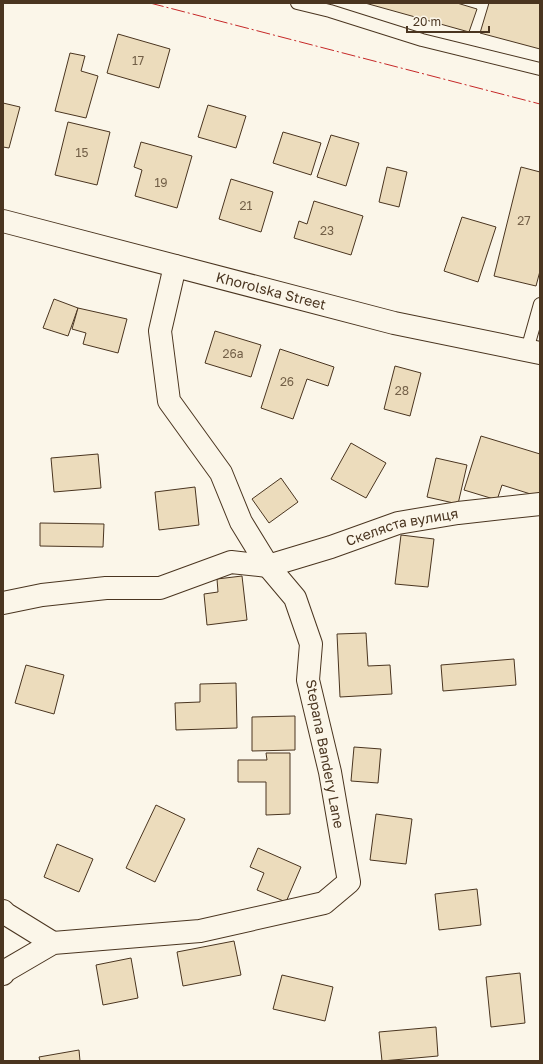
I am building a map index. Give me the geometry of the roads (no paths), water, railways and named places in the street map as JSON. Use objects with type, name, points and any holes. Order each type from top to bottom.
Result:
[{"type":"street","name":"Khorolska Street","points":[[3,221],[394,324],[533,351]]},
{"type":"street","name":"Stepana Bandery Lane","points":[[53,943],[200,931],[324,903],[349,882],[330,772],[308,680],[311,644],[295,598],[268,566],[241,522],[221,473],[169,401],[160,332],[175,266]]},
{"type":"street","name":"Скеляста вулиця","points":[[268,566],[331,547],[398,523],[458,513],[540,504]]},
{"type":"street","points":[[3,603],[42,596],[106,588],[160,588],[231,562],[268,566]]},
{"type":"street","points":[[3,911],[53,943],[5,971],[3,974]]},
{"type":"lane","points":[[297,3],[330,11],[422,40],[540,69]]},
{"type":"lane","points":[[533,351],[540,304]]}]
